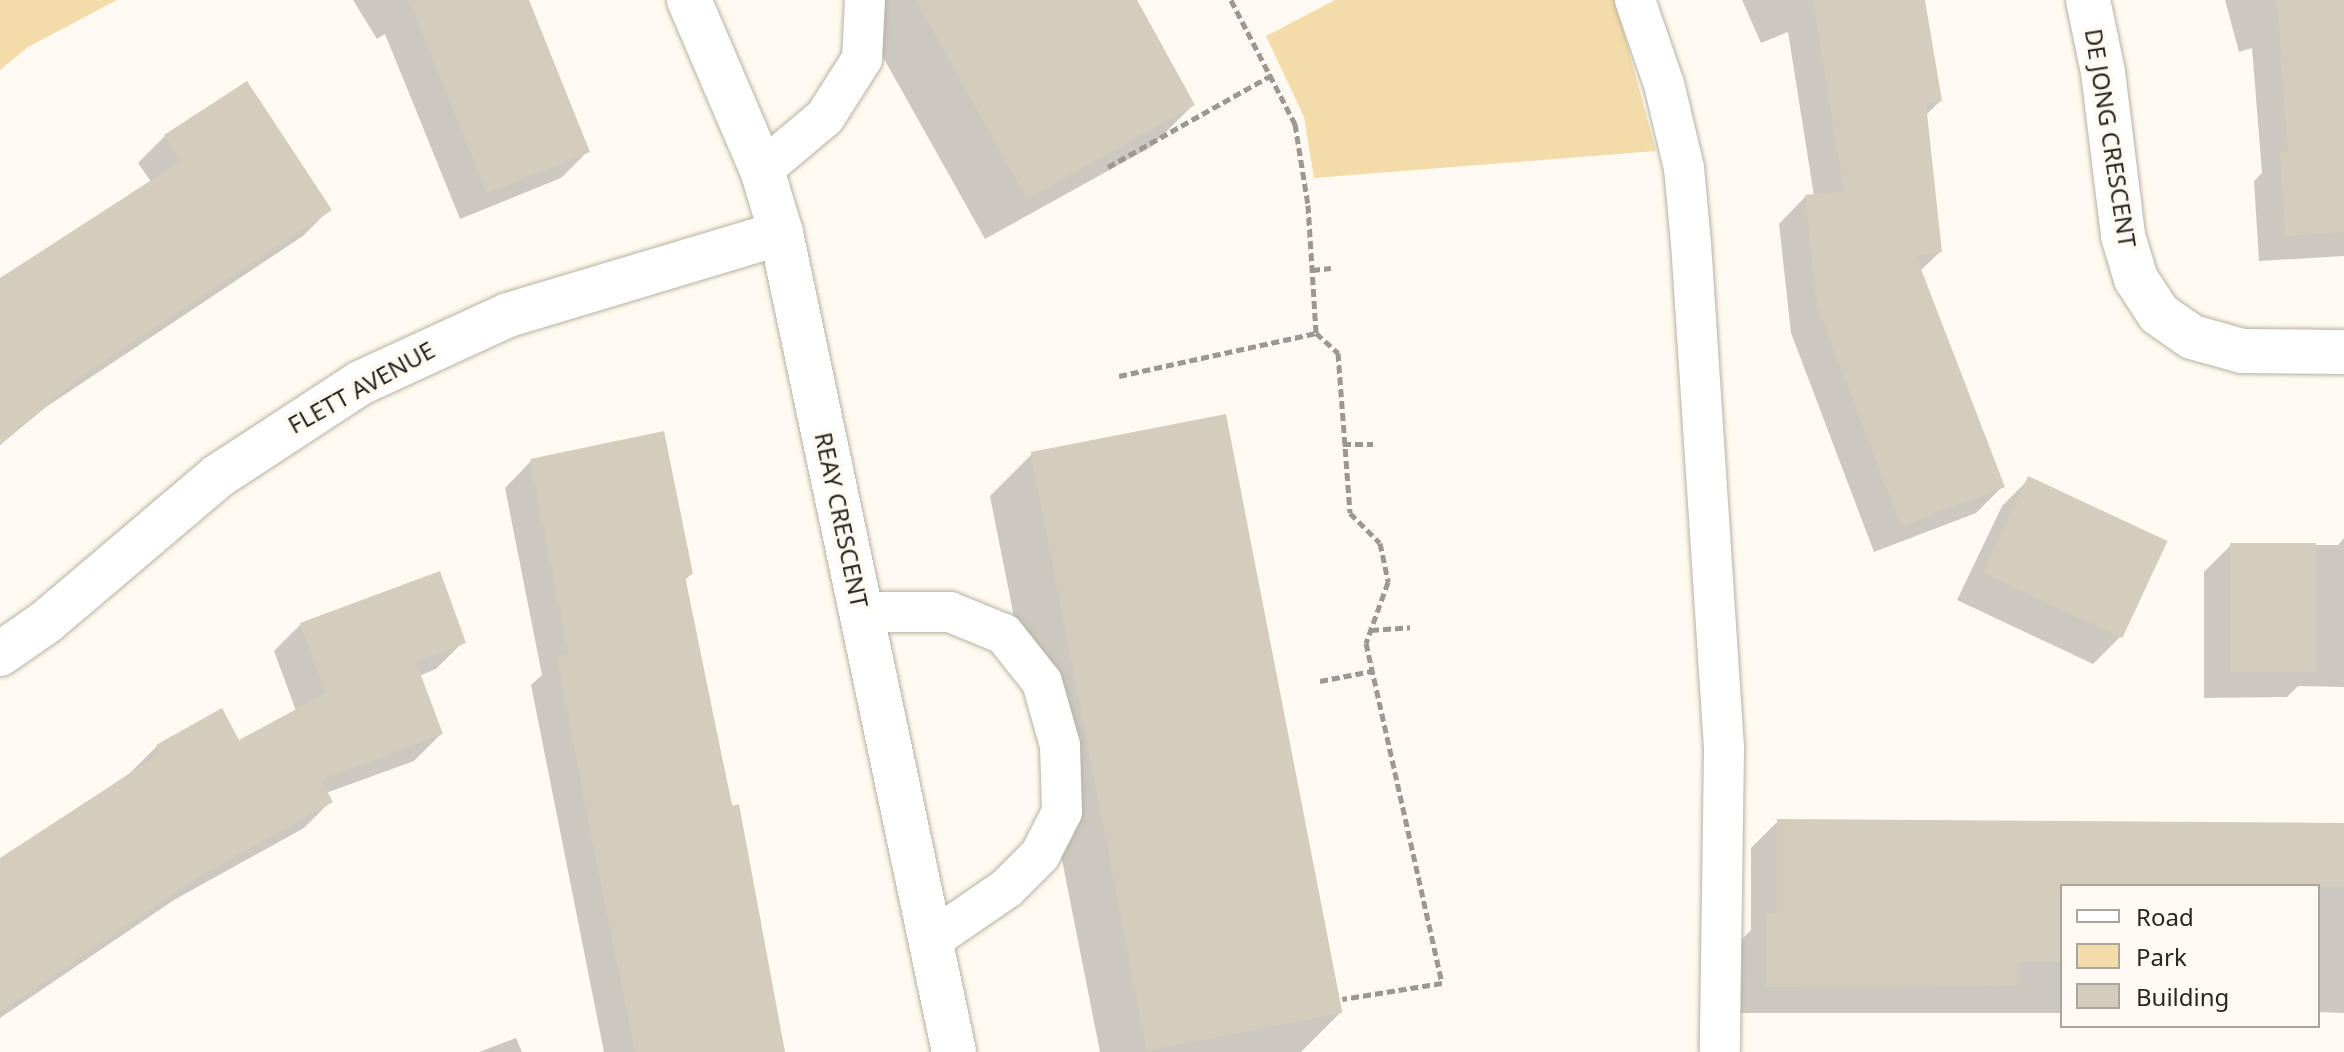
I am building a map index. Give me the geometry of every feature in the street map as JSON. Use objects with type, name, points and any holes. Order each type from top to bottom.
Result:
[{"type":"street","name":"REAY CRESCENT","points":[[689,0],[762,170],[781,233],[954,1052]]},
{"type":"street","name":"DE JONG CRESCENT","points":[[2088,0],[2103,72],[2123,236],[2136,279],[2159,314],[2192,337],[2242,351],[2344,352]]},
{"type":"street","name":"FLETT AVENUE","points":[[0,654],[46,622],[218,476],[311,412],[384,370],[535,305],[781,233]]},
{"type":"lane","points":[[762,170],[825,117],[862,59],[865,0]]},
{"type":"lane","points":[[1635,0],[1664,84],[1684,168],[1697,319],[1724,748],[1720,1052]]},
{"type":"lane","points":[[861,612],[950,612],[1004,634],[1042,682],[1060,745],[1062,812],[1040,855],[1007,888],[930,941]]},
{"type":"path","points":[[1231,0],[1295,124],[1316,333],[1338,353],[1350,513],[1380,543],[1388,582],[1366,643],[1442,983],[1342,999]]},
{"type":"path","points":[[1108,167],[1272,75]]},
{"type":"path","points":[[1312,270],[1331,268]]},
{"type":"path","points":[[1119,376],[1316,333]]},
{"type":"path","points":[[1343,444],[1373,444]]},
{"type":"path","points":[[1371,630],[1410,627]]},
{"type":"path","points":[[1320,681],[1372,671]]},
{"type":"green space","points":[[0,0],[117,0],[28,47],[0,70]]},
{"type":"green space","points":[[1335,0],[1615,0],[1656,151],[1314,178],[1304,117],[1266,36]]},
{"type":"building","points":[[409,0],[529,0],[590,152],[487,193]]},
{"type":"building","points":[[916,0],[1137,0],[1195,105],[1027,199]]},
{"type":"building","points":[[1813,0],[1925,0],[1942,101],[1926,104],[1942,252],[1916,256],[2005,487],[1901,526],[1817,305],[1805,195],[1844,191]]},
{"type":"building","points":[[2277,0],[2344,0],[2344,232],[2286,236],[2280,153],[2288,152]]},
{"type":"building","points":[[247,81],[332,210],[75,381],[0,445],[0,278],[181,161],[164,135]]},
{"type":"building","points":[[1226,414],[1342,1013],[1147,1051],[1031,452]]},
{"type":"building","points":[[664,431],[693,574],[685,576],[732,806],[739,804],[785,1052],[635,1052],[591,835],[557,656],[569,654],[530,459]]},
{"type":"building","points":[[2028,476],[2168,541],[2122,638],[1983,573]]},
{"type":"building","points":[[2230,543],[2316,543],[2316,672],[2230,672]]},
{"type":"building","points":[[440,571],[466,643],[416,662],[443,734],[321,780],[333,802],[203,874],[0,1012],[0,858],[161,753],[156,745],[222,708],[239,740],[326,693],[300,623]]},
{"type":"building","points":[[1777,819],[2344,823],[2344,886],[2060,884],[2060,962],[2017,962],[2017,986],[1766,987],[1766,913],[1777,913]]}]
